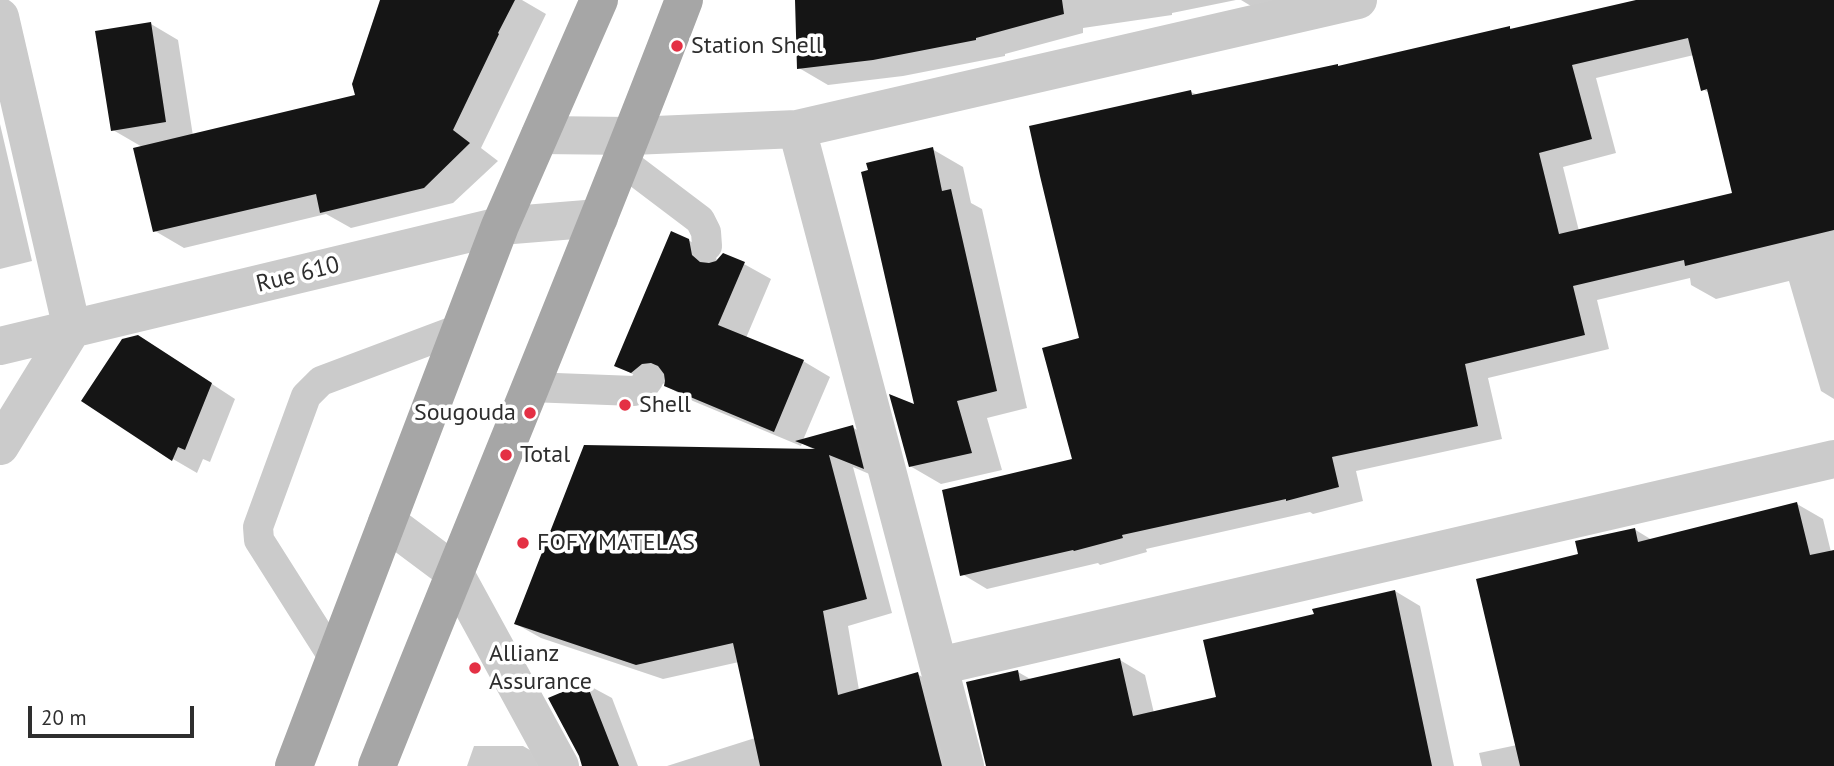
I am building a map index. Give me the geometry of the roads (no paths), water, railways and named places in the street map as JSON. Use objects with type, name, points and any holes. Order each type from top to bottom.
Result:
[{"type":"main road","points":[[294,766],[500,226],[599,0]]},
{"type":"main road","points":[[377,766],[599,218],[684,0]]},
{"type":"street","points":[[540,135],[627,148],[797,129],[1358,0]]},
{"type":"street","points":[[0,16],[72,329],[0,446]]},
{"type":"street","points":[[797,129],[965,766]]},
{"type":"street","name":"Rue 610","points":[[0,346],[500,226],[599,218]]},
{"type":"street","points":[[939,666],[1834,459]]},
{"type":"street","points":[[387,522],[454,572],[560,766]]},
{"type":"lane","points":[[627,148],[700,220],[706,232],[707,246]]},
{"type":"lane","points":[[335,660],[259,540],[258,527],[306,396],[321,381],[462,328]]},
{"type":"lane","points":[[530,387],[634,391],[642,388],[648,380]]},
{"type":"place","name":"Station Shell","points":[[677,46]]},
{"type":"place","name":"Shell","points":[[625,405]]},
{"type":"place","name":"Sougouda","points":[[530,413]]},
{"type":"place","name":"Total","points":[[506,455]]},
{"type":"place","name":"FOFY MATELAS","points":[[523,543]]},
{"type":"place","name":"Allianz Assurance","points":[[475,668]]}]
